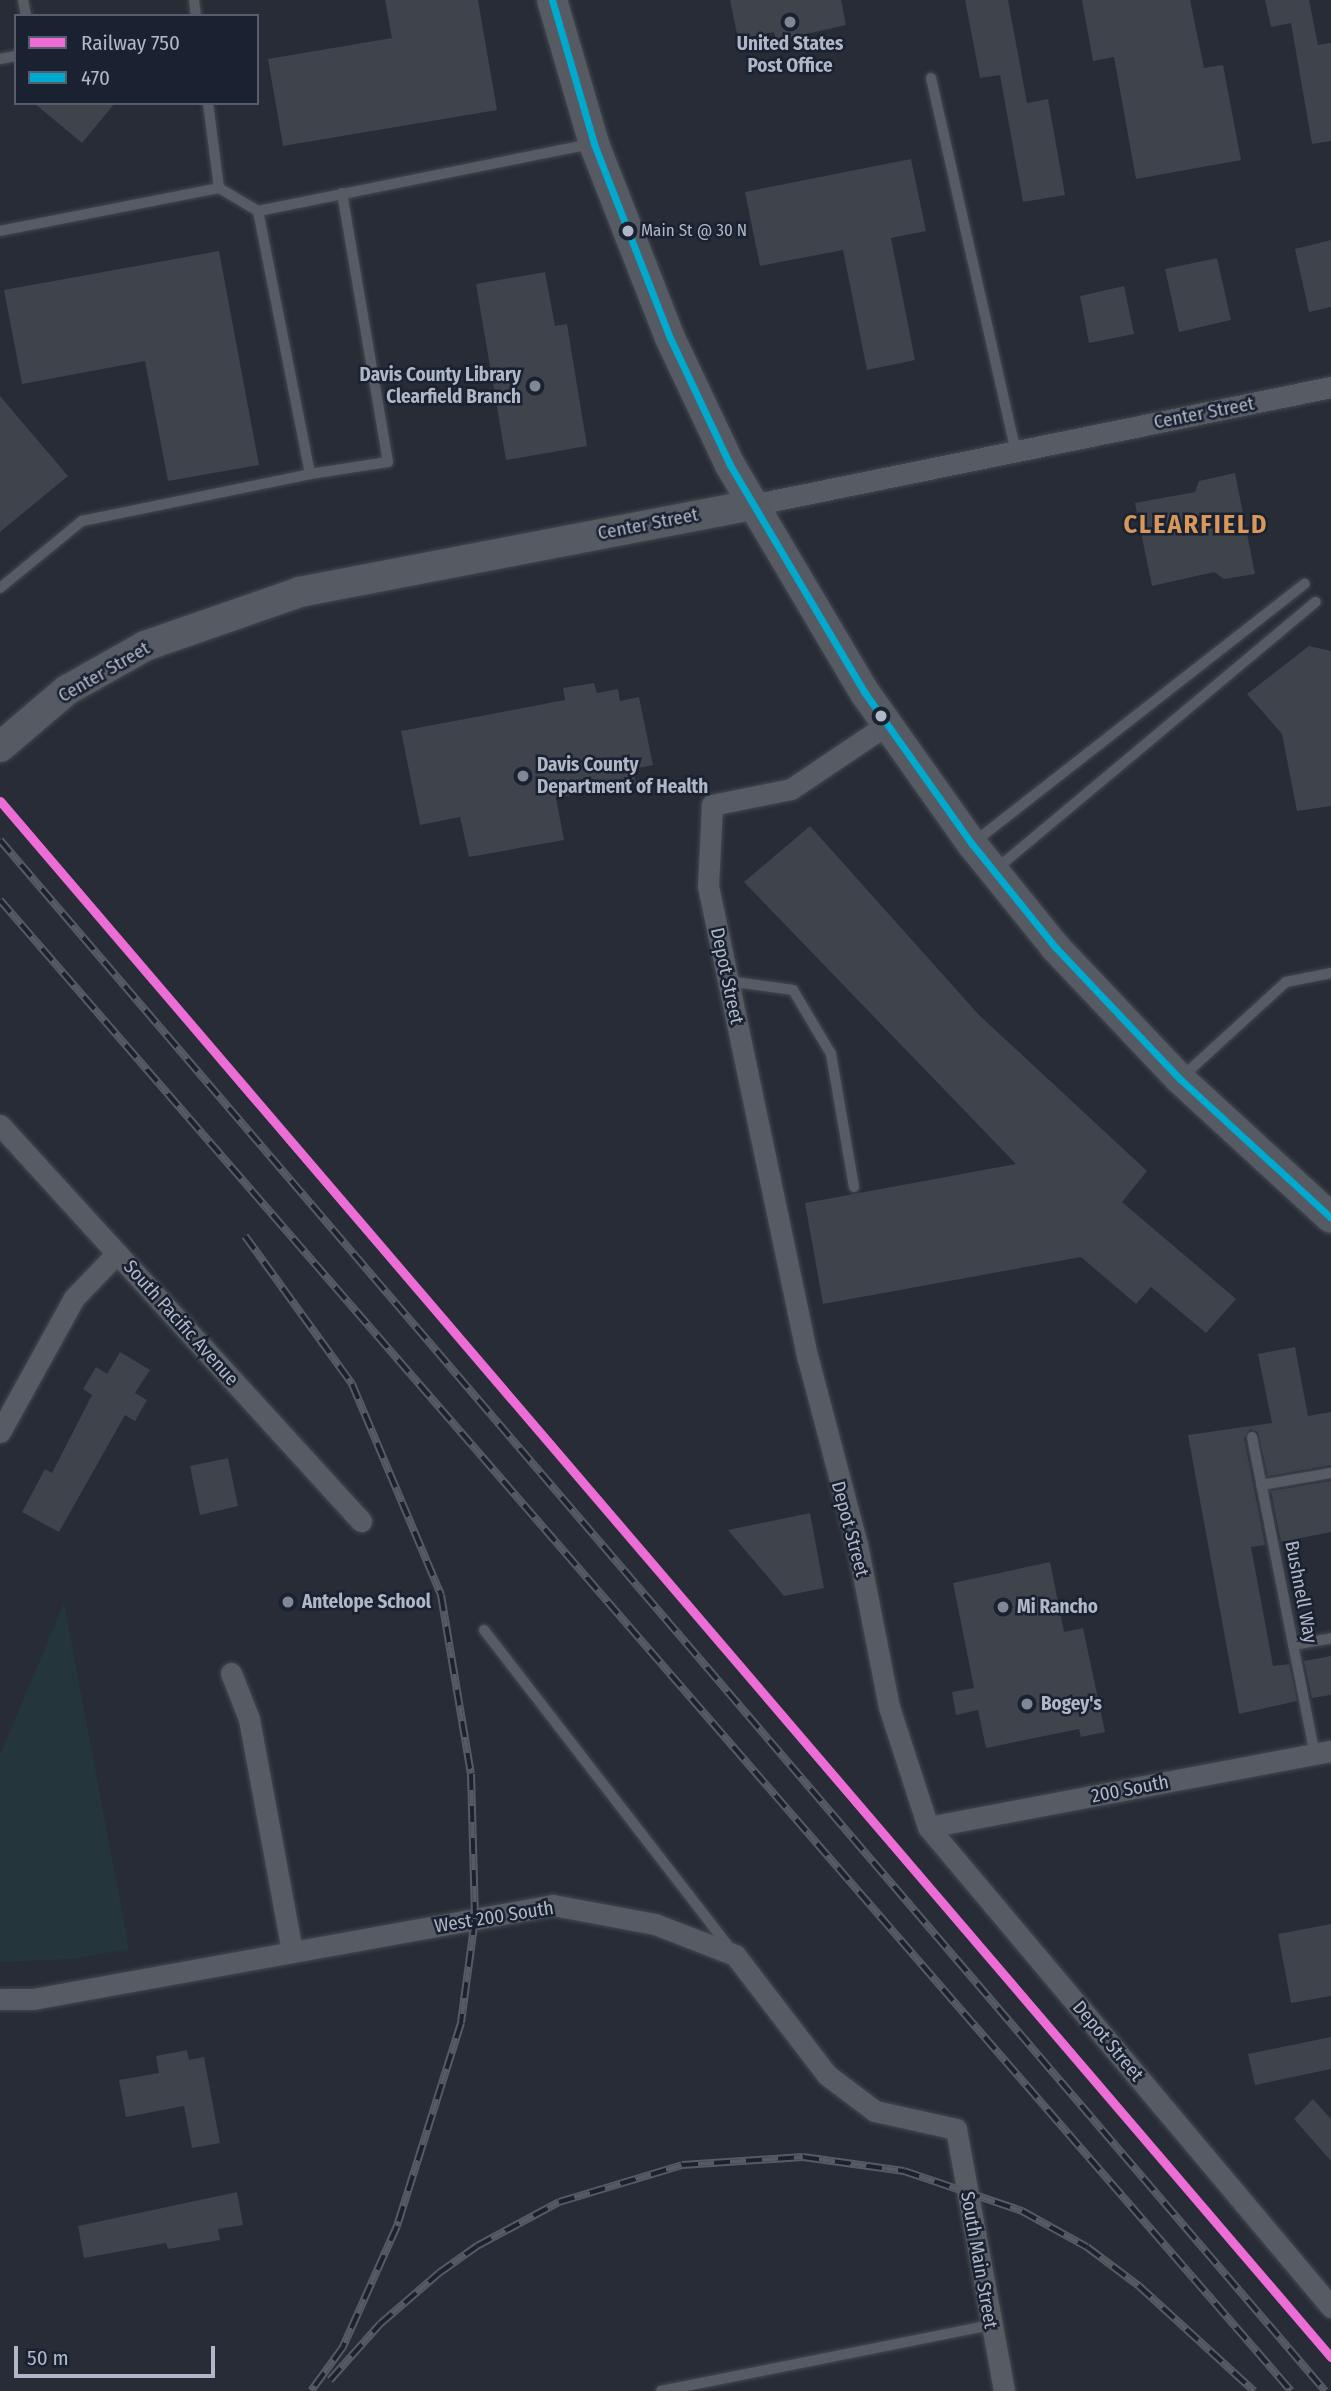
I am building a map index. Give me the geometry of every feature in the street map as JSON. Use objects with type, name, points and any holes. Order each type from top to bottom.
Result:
[{"type":"main road","points":[[552,0],[594,144],[670,338],[752,505],[886,725],[993,872],[1091,987],[1180,1079],[1331,1217]]},
{"type":"main road","name":"Center Street","points":[[0,747],[67,690],[145,646],[300,593],[752,505]]},
{"type":"street","name":"Center Street","points":[[752,505],[1331,387]]},
{"type":"street","name":"Depot Street","points":[[886,725],[791,789],[712,805],[708,886],[808,1359],[857,1544],[889,1707],[928,1827],[1331,2307]]},
{"type":"street","name":"South Pacific Avenue","points":[[0,1125],[361,1521]]},
{"type":"street","points":[[0,1432],[74,1298],[117,1253]]},
{"type":"street","points":[[231,1673],[249,1718],[292,1952]]},
{"type":"street","name":"200 South","points":[[928,1827],[1323,1752]]},
{"type":"street","name":"West 200 South","points":[[0,1999],[33,1999],[552,1905],[655,1924],[735,1955]]},
{"type":"street","name":"South Main Street","points":[[735,1955],[827,2075],[875,2111],[956,2129],[1003,2391]]},
{"type":"lane","points":[[931,78],[1016,450]]},
{"type":"lane","points":[[208,105],[219,188]]},
{"type":"lane","points":[[0,231],[219,188],[258,211],[594,144]]},
{"type":"lane","points":[[0,588],[82,521],[310,474],[388,462],[342,193]]},
{"type":"lane","points":[[258,211],[310,474]]},
{"type":"lane","points":[[972,844],[1305,584]]},
{"type":"lane","points":[[993,872],[1316,602]]},
{"type":"lane","points":[[1180,1079],[1286,982],[1330,973],[1331,986]]},
{"type":"lane","points":[[728,981],[793,990],[831,1054],[854,1187]]},
{"type":"lane","name":"Bushnell Way","points":[[1252,1437],[1293,1645],[1323,1752]]},
{"type":"lane","points":[[1261,1485],[1331,1473]]},
{"type":"lane","points":[[484,1630],[735,1955]]},
{"type":"lane","points":[[1293,1645],[1331,1638]]},
{"type":"lane","points":[[661,2391],[990,2325]]},
{"type":"shaded area","points":[[64,1603],[129,1949],[72,1959],[0,1962],[0,1755]]},
{"type":"building","points":[[385,0],[478,0],[497,110],[283,146],[268,59],[392,38]]},
{"type":"building","name":"United States Post Office","points":[[730,0],[841,0],[846,25],[776,41],[774,32],[738,39]]},
{"type":"building","points":[[965,0],[1008,0],[1027,103],[1048,99],[1065,195],[1023,202],[1000,75],[980,78]]},
{"type":"building","points":[[1082,0],[1190,0],[1204,68],[1223,65],[1241,160],[1136,179],[1114,57],[1093,61]]},
{"type":"building","points":[[1265,0],[1309,0],[1318,45],[1331,43],[1331,141],[1312,144],[1291,23],[1271,27]]},
{"type":"building","points":[[36,105],[113,105],[82,143]]},
{"type":"building","points":[[911,159],[926,231],[891,238],[915,360],[867,370],[843,250],[760,266],[745,192]]},
{"type":"building","points":[[1331,240],[1331,307],[1309,312],[1295,249]]},
{"type":"building","points":[[219,251],[259,465],[168,481],[145,361],[22,384],[4,290]]},
{"type":"building","points":[[1217,258],[1231,320],[1179,332],[1165,269]]},
{"type":"building","name":"Davis County Library Clearfield Branch","points":[[545,272],[555,326],[567,324],[587,446],[506,460],[476,284]]},
{"type":"building","points":[[1124,286],[1134,334],[1089,343],[1080,296]]},
{"type":"building","points":[[0,396],[68,476],[0,532]]},
{"type":"building","points":[[1235,473],[1255,574],[1224,579],[1214,572],[1152,586],[1135,503],[1195,492],[1199,481]]},
{"type":"building","points":[[1309,646],[1331,651],[1331,806],[1297,811],[1282,734],[1247,694]]},
{"type":"building","name":"Davis County Department of Health","points":[[594,683],[597,693],[618,689],[620,701],[639,697],[653,765],[633,769],[636,783],[556,798],[564,840],[469,857],[460,817],[420,825],[401,731],[565,700],[563,688]]},
{"type":"building","points":[[810,826],[979,1015],[1147,1171],[1122,1202],[1236,1299],[1206,1333],[1151,1287],[1136,1304],[1081,1257],[823,1304],[805,1203],[1016,1164],[744,882]]},
{"type":"building","points":[[1295,1347],[1308,1416],[1331,1412],[1331,1465],[1268,1476],[1258,1432],[1250,1429],[1244,1438],[1265,1545],[1251,1547],[1273,1666],[1289,1664],[1297,1701],[1239,1714],[1188,1435],[1272,1423],[1258,1354]]},
{"type":"building","points":[[120,1352],[150,1370],[135,1393],[147,1400],[135,1421],[125,1415],[59,1532],[22,1512],[45,1469],[52,1473],[92,1395],[83,1389],[96,1367],[107,1374]]},
{"type":"building","points":[[228,1458],[238,1506],[200,1515],[190,1466]]},
{"type":"building","points":[[1331,1481],[1331,1532],[1281,1542],[1271,1491]]},
{"type":"building","points":[[810,1513],[824,1588],[784,1596],[728,1530]]},
{"type":"building","points":[[1050,1562],[1064,1632],[1083,1628],[1105,1732],[1081,1737],[1079,1729],[986,1748],[978,1710],[956,1715],[952,1692],[974,1688],[953,1583]]},
{"type":"building","points":[[1331,1656],[1331,1695],[1312,1698],[1304,1661]]},
{"type":"building","points":[[1331,1924],[1331,1996],[1291,2003],[1278,1934]]},
{"type":"building","points":[[1331,2037],[1331,2069],[1255,2085],[1248,2054]]},
{"type":"building","points":[[187,2050],[189,2060],[204,2057],[220,2143],[192,2148],[184,2106],[126,2117],[119,2080],[159,2073],[156,2056]]},
{"type":"building","points":[[1313,2099],[1331,2119],[1331,2161],[1294,2119]]},
{"type":"building","points":[[237,2192],[243,2225],[218,2229],[220,2240],[168,2249],[166,2243],[84,2258],[78,2226]]},
{"type":"railway","points":[[0,840],[1325,2391]]},
{"type":"railway","points":[[0,900],[1291,2391]]},
{"type":"railway","points":[[245,1236],[352,1384],[441,1595],[471,1774],[475,1919],[461,2023],[397,2226],[343,2347],[311,2391]]},
{"type":"railway","points":[[330,2380],[380,2324],[439,2273],[477,2246],[559,2202],[682,2165],[803,2157],[904,2171],[1022,2211],[1087,2247],[1139,2286],[1254,2391]]},
{"type":"rail line","name":"750","points":[[0,801],[1331,2357]]},
{"type":"transit line","name":"470","points":[[552,0],[594,144],[670,338],[730,465],[865,693],[972,844],[1055,947],[1180,1079],[1331,1218]]},
{"type":"place","name":"United States Post Office","points":[[790,22]]},
{"type":"place","name":"Main St @ 30 N","points":[[628,231]]},
{"type":"place","name":"Davis County Library Clearfield Branch","points":[[535,386]]},
{"type":"place","name":"Davis County Department of Health","points":[[523,776]]},
{"type":"place","name":"Antelope School","points":[[288,1602]]},
{"type":"place","name":"Mi Rancho","points":[[1003,1607]]},
{"type":"place","name":"Bogey's","points":[[1027,1704]]},
{"type":"district","name":"CLEARFIELD","points":[[1196,525]]}]
